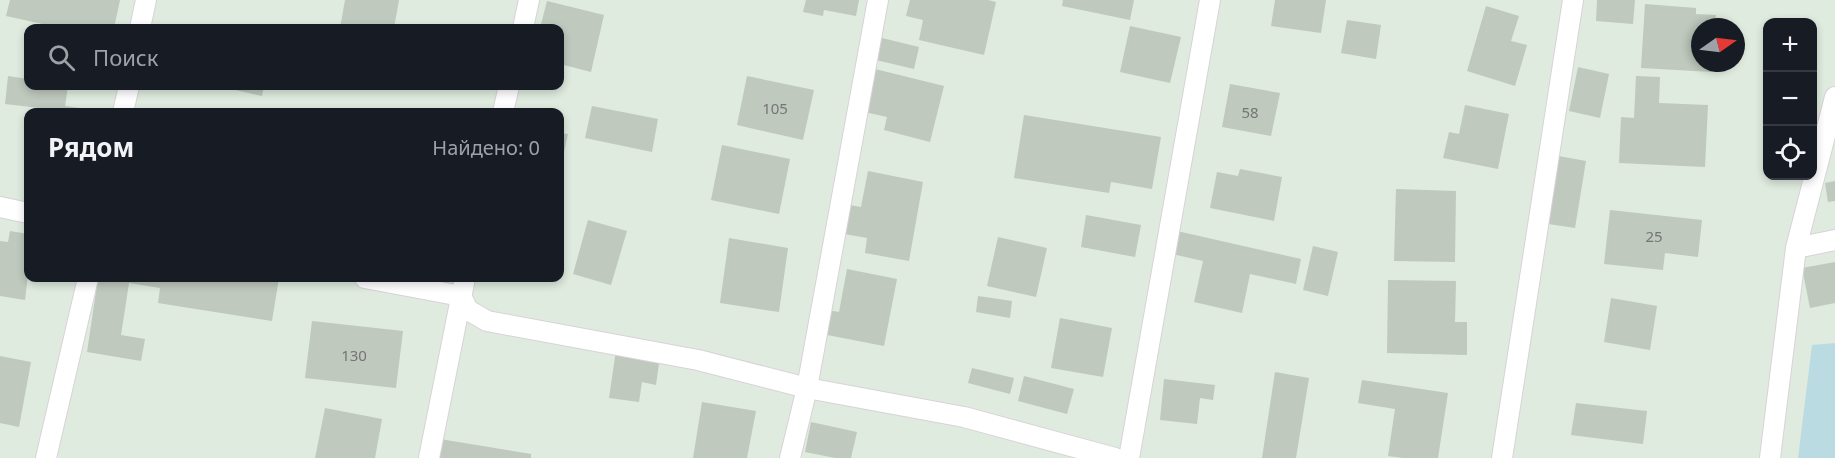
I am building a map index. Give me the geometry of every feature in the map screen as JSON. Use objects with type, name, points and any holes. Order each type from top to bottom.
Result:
[{"type":"lane","points":[[141,24],[146,0]]},
{"type":"lane","points":[[524,24],[529,0]]},
{"type":"lane","points":[[790,458],[807,388],[878,0]]},
{"type":"lane","points":[[1130,458],[1210,0]]},
{"type":"lane","points":[[1502,458],[1573,0]]},
{"type":"lane","points":[[124,108],[128,90]]},
{"type":"lane","points":[[504,108],[508,90]]},
{"type":"lane","points":[[1770,458],[1796,248],[1835,97]]},
{"type":"lane","points":[[0,207],[24,212]]},
{"type":"lane","points":[[1796,248],[1835,240]]},
{"type":"lane","points":[[46,458],[87,282]]},
{"type":"lane","points":[[409,282],[463,287]]},
{"type":"lane","points":[[463,287],[468,310],[487,321],[698,360],[807,388],[964,417],[1115,458]]},
{"type":"lane","points":[[429,458],[463,287]]},
{"type":"shaded area","points":[[1835,343],[1835,458],[1798,458],[1812,345]]},
{"type":"building","points":[[10,0],[120,0],[115,24],[42,24],[6,16]]},
{"type":"building","points":[[345,0],[399,0],[395,24],[341,24]]},
{"type":"building","points":[[806,0],[859,0],[856,16],[824,10],[823,16],[803,12]]},
{"type":"building","points":[[910,0],[988,0],[996,2],[984,55],[919,40],[923,20],[906,16]]},
{"type":"building","points":[[1063,0],[1134,0],[1130,20],[1062,6]]},
{"type":"building","points":[[1275,0],[1326,0],[1321,33],[1271,26]]},
{"type":"building","points":[[1597,0],[1635,0],[1633,24],[1596,21]]},
{"type":"building","points":[[547,1],[604,15],[591,72],[564,65],[564,24],[541,24]]},
{"type":"building","points":[[1645,4],[1696,8],[1696,14],[1716,15],[1716,18],[1691,18],[1691,71],[1641,68]]},
{"type":"building","points":[[1486,6],[1519,16],[1511,41],[1527,45],[1515,86],[1467,71]]},
{"type":"building","points":[[1347,20],[1381,25],[1376,59],[1341,53]]},
{"type":"building","points":[[1130,26],[1181,37],[1170,83],[1120,72]]},
{"type":"building","points":[[882,38],[919,47],[914,69],[876,60]]},
{"type":"building","points":[[1578,67],[1609,74],[1600,118],[1569,111]]},
{"type":"building","points":[[871,68],[944,86],[930,142],[884,130],[887,117],[860,111]]},
{"type":"building","points":[[8,76],[24,78],[24,90],[67,90],[65,106],[80,108],[40,108],[5,104]]},
{"type":"building","points":[[747,76],[814,90],[803,140],[737,125]]},
{"type":"building","points":[[1636,76],[1660,77],[1659,103],[1708,105],[1705,167],[1619,163],[1621,117],[1634,118]]},
{"type":"building","points":[[1230,84],[1280,93],[1271,136],[1222,127]]},
{"type":"building","points":[[236,90],[263,90],[262,96]]},
{"type":"building","points":[[1465,105],[1509,114],[1498,169],[1443,158],[1449,132],[1459,134]]},
{"type":"building","points":[[592,106],[658,119],[652,152],[585,138]]},
{"type":"building","points":[[1024,115],[1161,137],[1152,189],[1111,182],[1109,193],[1014,178]]},
{"type":"building","points":[[564,134],[568,134],[564,152]]},
{"type":"building","points":[[722,145],[790,159],[779,214],[711,200]]},
{"type":"building","points":[[1553,155],[1586,161],[1575,228],[1542,223]]},
{"type":"building","points":[[1240,169],[1282,177],[1274,221],[1210,208],[1217,172],[1238,176]]},
{"type":"building","points":[[868,171],[923,182],[909,261],[865,253],[867,238],[839,233],[844,204],[861,207]]},
{"type":"building","points":[[1835,181],[1835,201],[1828,202],[1825,183]]},
{"type":"building","points":[[1396,189],[1456,191],[1455,262],[1394,261]]},
{"type":"building","points":[[1610,210],[1702,220],[1698,257],[1665,253],[1663,270],[1604,264]]},
{"type":"building","points":[[1086,215],[1141,225],[1135,257],[1081,247]]},
{"type":"building","points":[[588,220],[627,231],[611,285],[573,274]]},
{"type":"building","points":[[10,231],[24,233],[24,282],[27,282],[25,300],[0,296],[0,241],[8,242]]},
{"type":"building","points":[[1177,231],[1301,259],[1296,284],[1250,274],[1242,313],[1194,302],[1203,261],[1172,254]]},
{"type":"building","points":[[998,237],[1047,248],[1036,297],[987,286]]},
{"type":"building","points":[[729,238],[788,248],[779,312],[720,303]]},
{"type":"building","points":[[1313,246],[1338,252],[1328,296],[1303,290]]},
{"type":"building","points":[[1835,262],[1835,303],[1810,308],[1802,268]]},
{"type":"building","points":[[847,269],[897,279],[884,346],[817,333],[822,309],[839,312]]},
{"type":"building","points":[[1388,280],[1456,281],[1455,322],[1467,322],[1467,355],[1387,353]]},
{"type":"building","points":[[97,282],[278,282],[272,321],[158,303],[160,288],[129,283],[121,335],[145,339],[141,361],[87,352]]},
{"type":"building","points":[[978,296],[1012,301],[1010,318],[976,312]]},
{"type":"building","points":[[1611,298],[1657,306],[1650,350],[1604,342]]},
{"type":"building","points":[[1060,318],[1112,328],[1103,377],[1051,368]]},
{"type":"building","points":[[312,321],[403,331],[396,388],[305,378]]},
{"type":"building","points":[[616,350],[660,356],[656,385],[642,382],[639,402],[609,398]]},
{"type":"building","points":[[0,356],[31,362],[19,427],[0,423]]},
{"type":"building","points":[[972,368],[1014,378],[1010,394],[968,383]]},
{"type":"building","points":[[1275,372],[1309,378],[1296,458],[1262,458]]},
{"type":"building","points":[[1024,376],[1074,389],[1067,414],[1018,401]]},
{"type":"building","points":[[1164,379],[1215,385],[1213,400],[1200,398],[1197,424],[1160,420]]},
{"type":"building","points":[[1362,380],[1448,393],[1438,458],[1388,456],[1395,409],[1358,403]]},
{"type":"building","points":[[702,402],[756,411],[747,458],[693,458]]},
{"type":"building","points":[[1576,403],[1647,411],[1643,444],[1571,435]]},
{"type":"building","points":[[325,408],[382,419],[375,458],[315,458]]},
{"type":"building","points":[[811,422],[857,432],[851,458],[835,458],[805,452]]},
{"type":"building","points":[[440,439],[531,454],[531,458],[437,458]]}]
